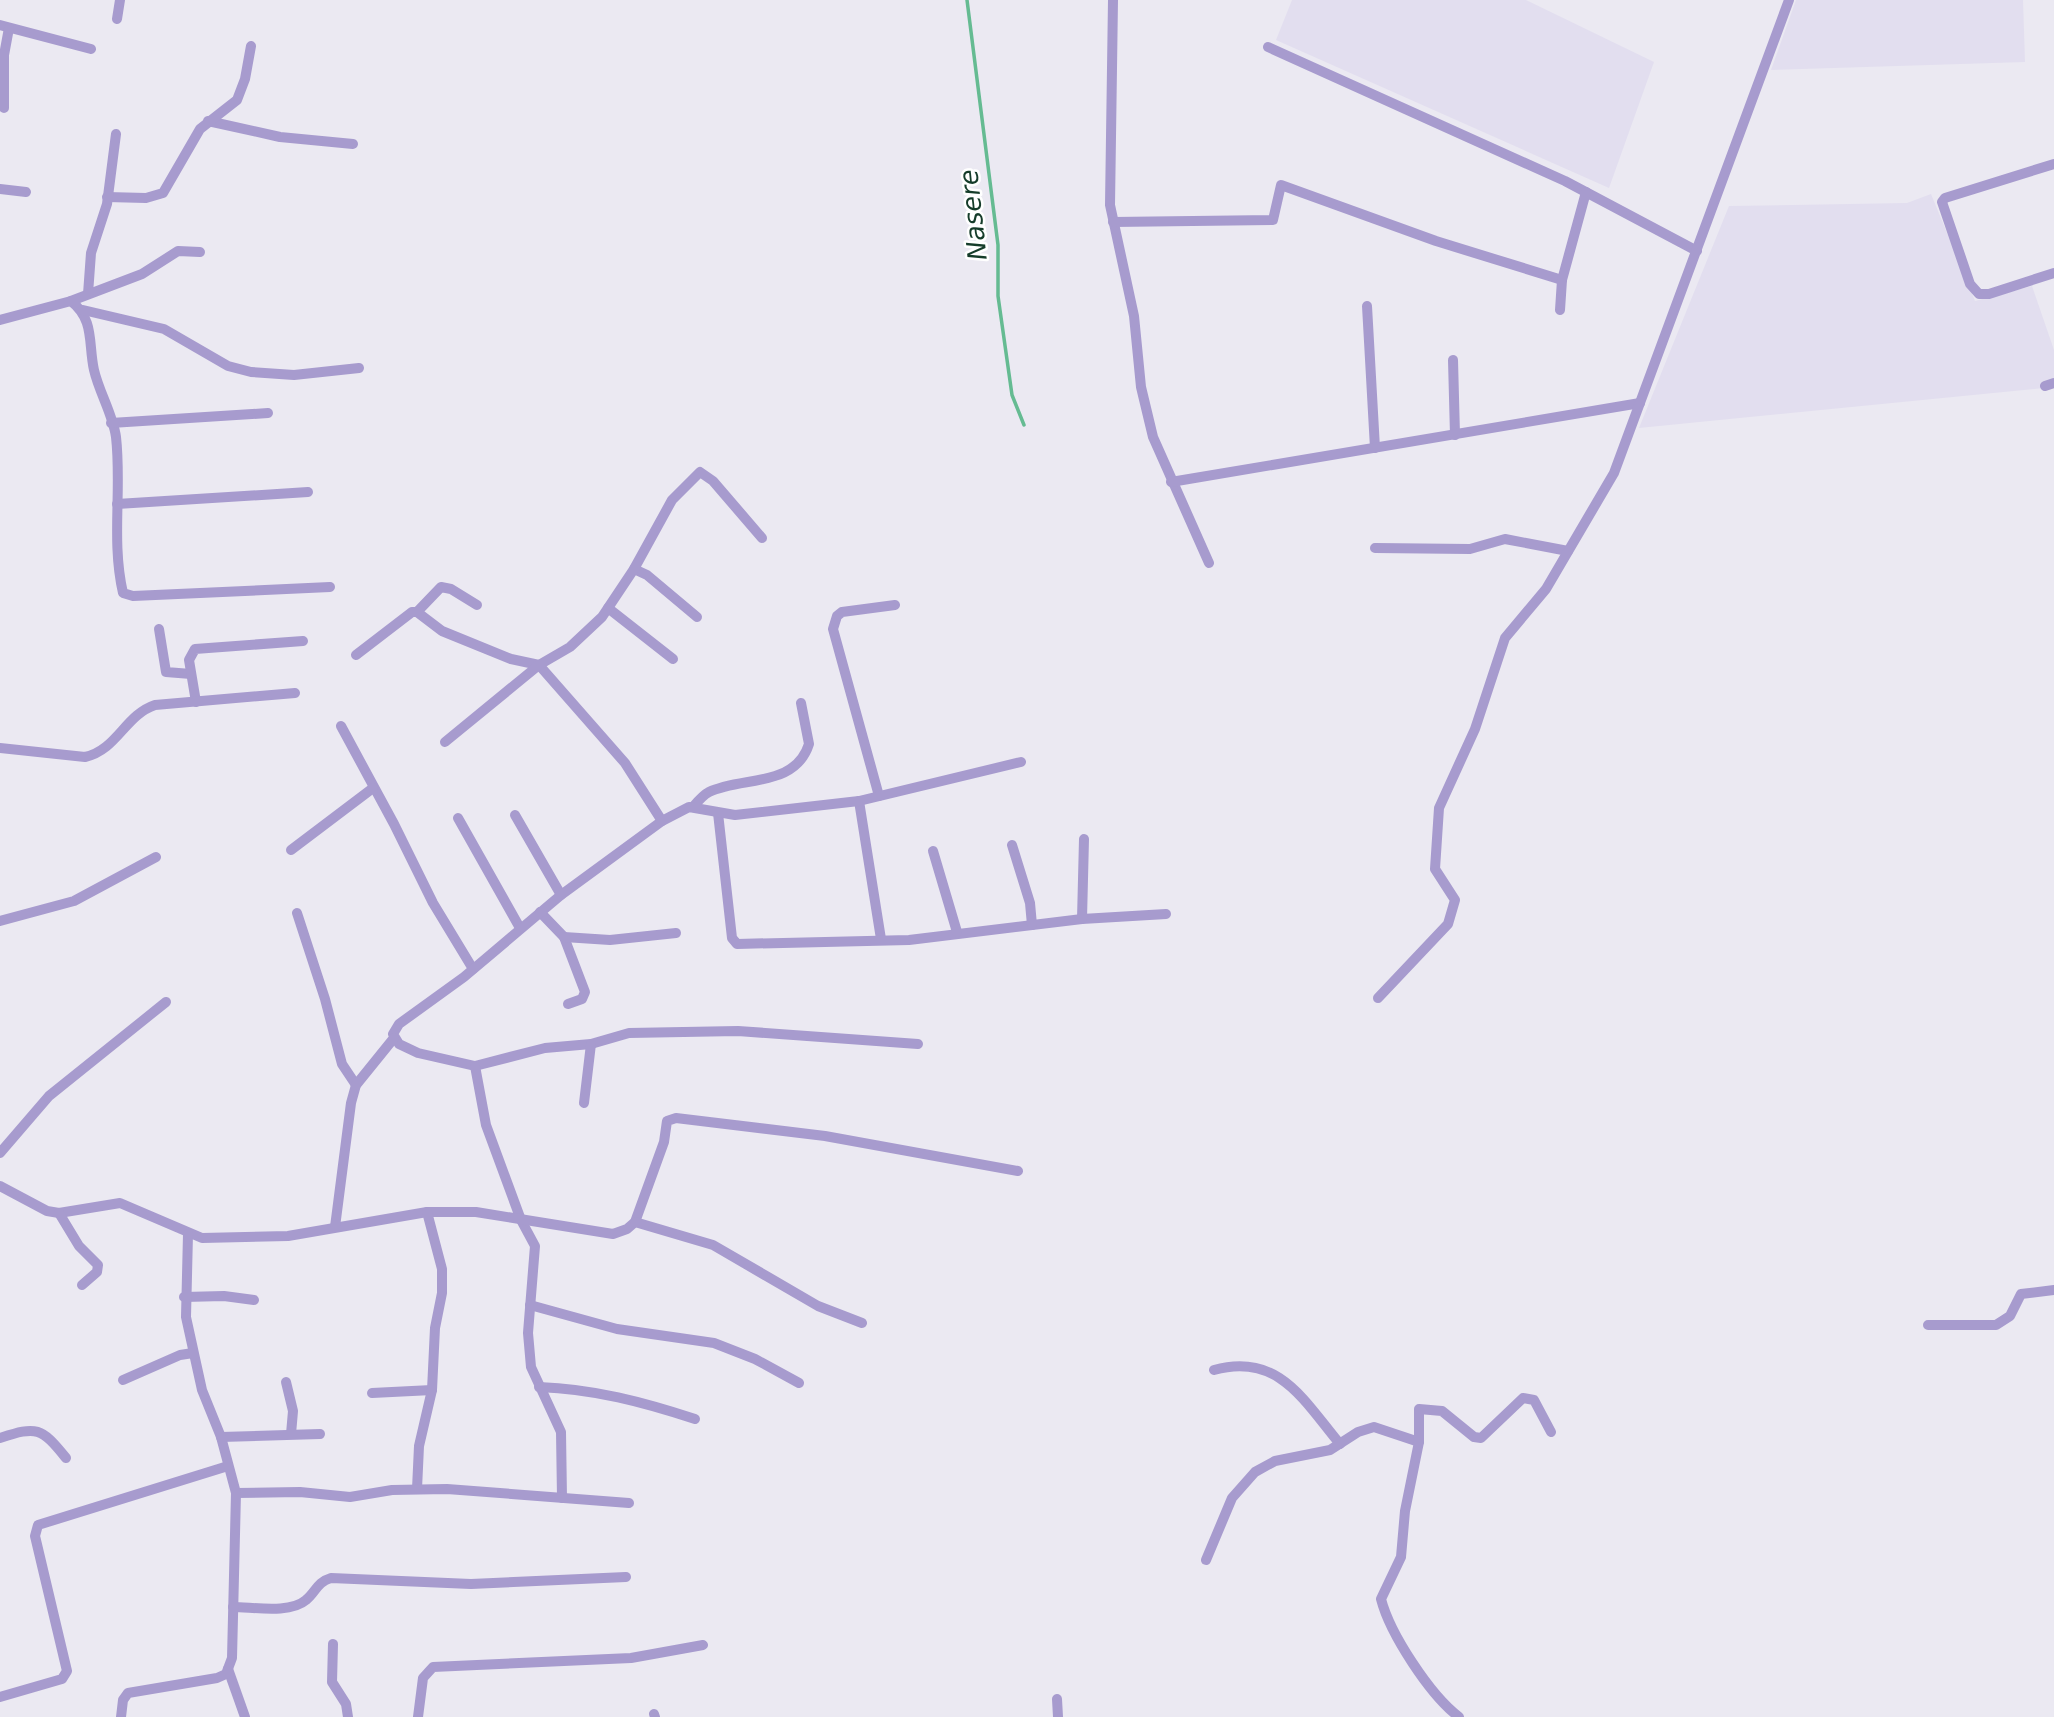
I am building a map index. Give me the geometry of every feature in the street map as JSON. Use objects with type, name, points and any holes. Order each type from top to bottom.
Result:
[{"type":"street","points":[[117,19],[120,0]]},
{"type":"street","points":[[1113,0],[1110,205],[1134,316],[1141,387],[1153,437],[1209,563]]},
{"type":"street","points":[[1378,998],[1448,924],[1455,900],[1435,869],[1438,808],[1475,729],[1505,638],[1546,589],[1614,473],[1789,0]]},
{"type":"street","points":[[4,108],[4,27],[91,48]]},
{"type":"street","points":[[107,197],[146,198],[161,195],[200,129],[237,100],[241,93],[251,46]]},
{"type":"street","points":[[1268,47],[1586,192],[1697,251]]},
{"type":"street","points":[[208,121],[281,137],[353,144]]},
{"type":"street","points":[[88,294],[91,253],[107,197],[116,134]]},
{"type":"street","points":[[2054,164],[1945,198],[1942,202],[1970,284],[1979,294],[1989,294],[2054,273]]},
{"type":"street","points":[[1114,222],[1273,220],[1281,185],[1436,241],[1562,280]]},
{"type":"street","points":[[0,189],[26,192]]},
{"type":"street","points":[[1560,310],[1562,280],[1586,192]]},
{"type":"street","points":[[0,320],[71,301],[142,274],[178,251],[200,252]]},
{"type":"street","points":[[71,301],[83,310],[164,329],[228,366],[251,372],[294,375],[359,368]]},
{"type":"street","points":[[1367,306],[1375,448]]},
{"type":"street","points":[[83,310],[93,368],[116,439],[115,519],[121,583],[127,595],[330,587]]},
{"type":"street","points":[[1454,360],[1455,435]]},
{"type":"street","points":[[1171,482],[1640,403]]},
{"type":"street","points":[[111,423],[268,413]]},
{"type":"street","points":[[444,742],[539,666],[570,647],[608,608],[634,569],[672,500],[700,472],[713,481],[762,538]]},
{"type":"street","points":[[117,504],[308,492]]},
{"type":"street","points":[[1375,548],[1470,549],[1505,538],[1569,551]]},
{"type":"street","points":[[634,569],[647,575],[696,617]]},
{"type":"street","points":[[356,655],[412,612],[417,612],[441,587],[451,589],[477,605]]},
{"type":"street","points":[[879,796],[834,629],[837,616],[842,612],[895,605]]},
{"type":"street","points":[[608,608],[673,659]]},
{"type":"street","points":[[417,612],[442,631],[511,659],[539,666],[617,753],[662,821]]},
{"type":"street","points":[[159,629],[166,672],[191,674]]},
{"type":"street","points":[[196,702],[189,656],[195,649],[303,641]]},
{"type":"street","points":[[0,748],[20,748],[69,757],[99,754],[113,743],[141,710],[155,705],[295,693]]},
{"type":"street","points":[[335,1227],[351,1103],[356,1085],[394,1038],[399,1024],[473,969],[561,895],[662,821],[693,807],[710,792],[761,781],[780,774],[800,760],[809,744],[801,703]]},
{"type":"street","points":[[341,726],[433,903],[473,969]]},
{"type":"street","points":[[693,807],[734,814],[859,801],[1021,762]]},
{"type":"street","points":[[291,850],[373,788]]},
{"type":"street","points":[[859,801],[881,939]]},
{"type":"street","points":[[718,813],[734,943],[909,940],[957,932],[1082,919],[1166,914]]},
{"type":"street","points":[[515,815],[561,895]]},
{"type":"street","points":[[458,818],[520,928]]},
{"type":"street","points":[[1082,919],[1084,839]]},
{"type":"street","points":[[1012,845],[1030,903],[1032,925]]},
{"type":"street","points":[[933,851],[957,932]]},
{"type":"street","points":[[0,921],[75,901],[156,856]]},
{"type":"street","points":[[540,912],[564,937],[585,992],[582,999],[568,1004]]},
{"type":"street","points":[[297,913],[325,999],[342,1064],[356,1085]]},
{"type":"street","points":[[564,937],[610,940],[676,933]]},
{"type":"street","points":[[0,1153],[48,1096],[166,1002]]},
{"type":"street","points":[[394,1038],[418,1053],[475,1066],[545,1048],[591,1044],[629,1033],[738,1031],[918,1044]]},
{"type":"street","points":[[584,1103],[591,1044]]},
{"type":"street","points":[[475,1066],[486,1125],[521,1220],[532,1236],[536,1254],[530,1305],[531,1367],[561,1432],[562,1498]]},
{"type":"street","points":[[0,1186],[47,1211],[60,1213],[120,1203],[202,1238],[288,1236],[427,1212],[476,1212],[613,1234],[627,1229],[635,1222],[664,1142],[665,1125],[671,1118],[825,1136],[1018,1171]]},
{"type":"street","points":[[417,1489],[419,1446],[432,1390],[442,1269],[427,1212]]},
{"type":"street","points":[[60,1213],[79,1246],[98,1265],[97,1272],[82,1284]]},
{"type":"street","points":[[635,1222],[713,1245],[818,1306],[862,1323]]},
{"type":"street","points":[[121,1717],[123,1700],[128,1693],[217,1678],[228,1669],[232,1658],[236,1493],[221,1437],[202,1390],[193,1353],[184,1297],[188,1234]]},
{"type":"street","points":[[1928,1325],[1996,1325],[2010,1315],[2021,1294],[2054,1290]]},
{"type":"street","points":[[184,1297],[224,1296],[254,1300]]},
{"type":"street","points":[[530,1305],[617,1329],[714,1343],[755,1359],[799,1383]]},
{"type":"street","points":[[123,1380],[180,1355],[193,1353]]},
{"type":"street","points":[[1214,1370],[1245,1365],[1287,1380],[1340,1444]]},
{"type":"street","points":[[286,1382],[293,1411],[291,1434]]},
{"type":"street","points":[[539,1387],[609,1394],[695,1419]]},
{"type":"street","points":[[372,1393],[432,1390]]},
{"type":"street","points":[[1458,1717],[1446,1707],[1427,1682],[1386,1614],[1381,1599],[1401,1556],[1405,1511],[1419,1442],[1419,1409],[1441,1411],[1474,1437],[1481,1438],[1524,1398],[1534,1400],[1551,1432]]},
{"type":"street","points":[[1206,1560],[1232,1498],[1255,1472],[1275,1461],[1319,1454],[1358,1432],[1374,1427],[1419,1442]]},
{"type":"street","points":[[0,1438],[31,1428],[43,1433],[66,1458]]},
{"type":"street","points":[[221,1437],[320,1434]]},
{"type":"street","points":[[0,1697],[62,1679],[67,1671],[35,1536],[38,1525],[228,1466]]},
{"type":"street","points":[[236,1493],[300,1492],[350,1497],[417,1489],[629,1503]]},
{"type":"street","points":[[233,1607],[294,1607],[309,1599],[318,1584],[331,1578],[471,1584],[625,1577]]},
{"type":"street","points":[[333,1644],[332,1682],[346,1704],[348,1717]]},
{"type":"street","points":[[418,1717],[423,1678],[433,1667],[631,1658],[703,1645]]},
{"type":"street","points":[[228,1669],[245,1717]]},
{"type":"street","points":[[1057,1699],[1058,1717]]},
{"type":"shaded area","points":[[1292,0],[1526,0],[1654,62],[1609,188],[1276,40]]},
{"type":"shaded area","points":[[1796,0],[2023,0],[2025,62],[1771,70]]},
{"type":"shaded area","points":[[1931,194],[1975,301],[2032,286],[2054,350],[2054,387],[1639,428],[1729,206],[1907,203]]},
{"type":"waterway","name":"Nasere","points":[[967,0],[998,245],[998,296],[1012,395],[1024,425]]}]
